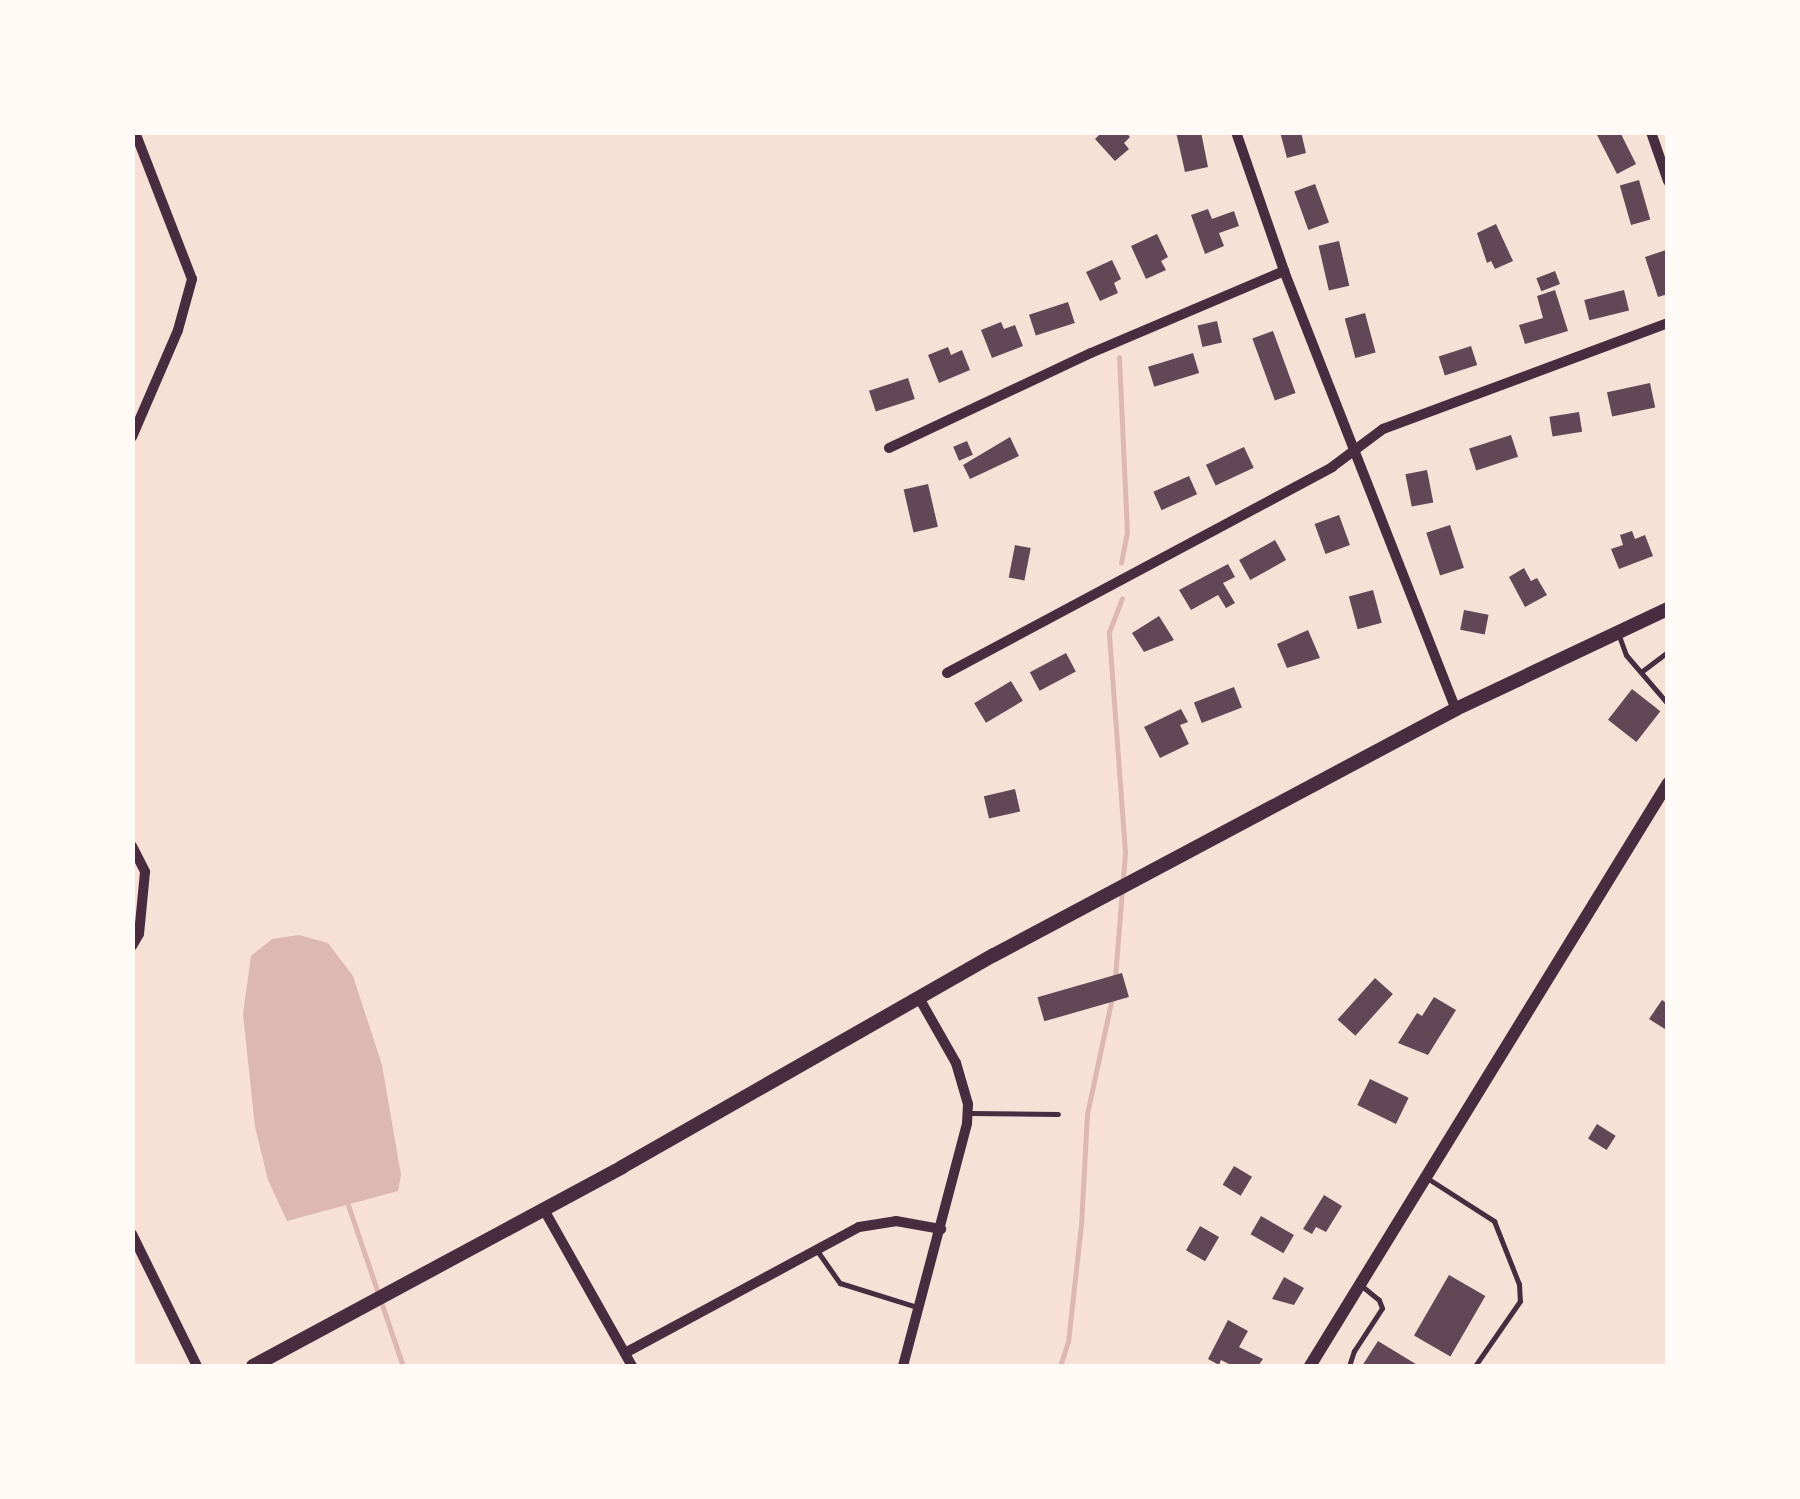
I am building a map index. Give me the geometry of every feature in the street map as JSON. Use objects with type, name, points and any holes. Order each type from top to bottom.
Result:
[{"type":"main road","points":[[253,1366],[949,981],[1456,709],[1668,609]]},
{"type":"street","points":[[132,437],[178,330],[192,279],[135,132]]},
{"type":"street","points":[[1236,132],[1284,271],[1456,709]]},
{"type":"street","points":[[1650,132],[1668,181]]},
{"type":"street","points":[[889,448],[1091,352],[1284,271]]},
{"type":"street","points":[[947,673],[1332,468],[1383,429],[1668,323]]},
{"type":"street","points":[[1310,1366],[1668,783]]},
{"type":"street","points":[[132,846],[145,872],[138,934],[132,946]]},
{"type":"street","points":[[903,1366],[941,1229],[967,1113],[956,1063],[920,998]]},
{"type":"street","points":[[543,1208],[632,1366]]},
{"type":"street","points":[[625,1353],[816,1250],[877,1222],[941,1229]]},
{"type":"street","points":[[132,1234],[198,1366]]},
{"type":"lane","points":[[1617,632],[1626,655],[1668,704]]},
{"type":"lane","points":[[1641,672],[1668,652]]},
{"type":"lane","points":[[967,1113],[1058,1114]]},
{"type":"lane","points":[[1427,1178],[1494,1221],[1519,1284],[1520,1301],[1476,1366]]},
{"type":"lane","points":[[816,1250],[840,1283],[920,1307]]},
{"type":"lane","points":[[1350,1366],[1354,1351],[1382,1308],[1379,1300],[1361,1285]]},
{"type":"shaded area","points":[[299,935],[328,943],[353,976],[382,1065],[401,1175],[398,1191],[287,1221],[268,1180],[255,1127],[243,1014],[251,956],[272,939]]},
{"type":"building","points":[[1102,132],[1126,132],[1130,137],[1124,143],[1129,149],[1115,161],[1095,139]]},
{"type":"building","points":[[1176,132],[1201,132],[1208,167],[1185,172]]},
{"type":"building","points":[[1280,132],[1301,132],[1306,153],[1287,158]]},
{"type":"building","points":[[1620,132],[1636,164],[1617,174],[1597,135]]},
{"type":"building","points":[[1639,180],[1650,219],[1631,225],[1620,186]]},
{"type":"building","points":[[1315,184],[1329,223],[1308,230],[1294,192]]},
{"type":"building","points":[[1208,209],[1212,219],[1234,211],[1239,226],[1219,233],[1224,246],[1205,254],[1191,215]]},
{"type":"building","points":[[1496,224],[1513,261],[1495,269],[1491,261],[1487,263],[1477,233]]},
{"type":"building","points":[[1157,234],[1168,257],[1161,261],[1166,270],[1146,279],[1131,246]]},
{"type":"building","points":[[1339,241],[1349,286],[1329,291],[1319,246]]},
{"type":"building","points":[[1666,250],[1668,294],[1658,297],[1645,257]]},
{"type":"building","points":[[1112,260],[1121,279],[1114,283],[1118,293],[1100,301],[1086,272]]},
{"type":"building","points":[[1555,271],[1560,284],[1541,291],[1536,278]]},
{"type":"building","points":[[1555,290],[1568,331],[1525,344],[1519,325],[1543,318],[1537,296]]},
{"type":"building","points":[[1624,290],[1629,310],[1589,320],[1584,300]]},
{"type":"building","points":[[1068,302],[1075,323],[1036,336],[1029,315]]},
{"type":"building","points":[[1365,313],[1376,353],[1355,358],[1345,318]]},
{"type":"building","points":[[1217,321],[1222,342],[1202,347],[1198,325]]},
{"type":"building","points":[[1001,322],[1004,329],[1015,325],[1023,346],[992,358],[981,330]]},
{"type":"building","points":[[1273,331],[1296,393],[1275,401],[1252,339]]},
{"type":"building","points":[[1471,346],[1477,365],[1445,376],[1439,357]]},
{"type":"building","points":[[948,347],[951,355],[962,350],[970,370],[939,383],[928,355]]},
{"type":"building","points":[[1193,353],[1199,373],[1154,387],[1148,367]]},
{"type":"building","points":[[908,378],[915,399],[876,412],[869,391]]},
{"type":"building","points":[[1650,383],[1655,407],[1612,417],[1607,392]]},
{"type":"building","points":[[1579,412],[1582,432],[1552,436],[1549,417]]},
{"type":"building","points":[[1511,435],[1518,457],[1476,470],[1469,449]]},
{"type":"building","points":[[1010,437],[1019,456],[970,479],[963,465]]},
{"type":"building","points":[[967,441],[973,455],[959,461],[953,447]]},
{"type":"building","points":[[1244,447],[1254,468],[1216,486],[1206,465]]},
{"type":"building","points":[[1427,470],[1433,502],[1412,507],[1405,474]]},
{"type":"building","points":[[1189,476],[1197,494],[1162,510],[1153,492]]},
{"type":"building","points":[[928,484],[938,527],[914,532],[904,490]]},
{"type":"building","points":[[1339,515],[1350,545],[1326,554],[1315,524]]},
{"type":"building","points":[[1450,525],[1464,568],[1440,576],[1426,533]]},
{"type":"building","points":[[1632,531],[1635,539],[1645,535],[1653,556],[1619,569],[1611,549],[1623,545],[1620,535]]},
{"type":"building","points":[[1275,540],[1286,560],[1250,580],[1239,560]]},
{"type":"building","points":[[1015,545],[1031,548],[1024,580],[1009,577]]},
{"type":"building","points":[[1228,564],[1235,577],[1223,583],[1235,603],[1226,608],[1218,595],[1191,610],[1179,590]]},
{"type":"building","points":[[1524,568],[1531,581],[1537,578],[1547,595],[1525,607],[1509,577]]},
{"type":"building","points":[[1373,590],[1382,623],[1358,629],[1349,596]]},
{"type":"building","points":[[1464,610],[1489,615],[1485,634],[1460,630]]},
{"type":"building","points":[[1159,616],[1174,640],[1144,652],[1132,633]]},
{"type":"building","points":[[1308,630],[1320,658],[1287,668],[1277,644]]},
{"type":"building","points":[[1066,653],[1076,672],[1040,691],[1030,672]]},
{"type":"building","points":[[1011,681],[1023,701],[986,723],[974,703]]},
{"type":"building","points":[[1234,687],[1242,708],[1202,723],[1194,702]]},
{"type":"building","points":[[1632,689],[1660,711],[1636,742],[1608,720]]},
{"type":"building","points":[[1181,709],[1188,722],[1180,725],[1189,744],[1160,758],[1144,727]]},
{"type":"building","points":[[1015,789],[1020,811],[989,819],[984,796]]},
{"type":"building","points":[[1122,973],[1129,997],[1044,1021],[1037,997]]},
{"type":"building","points":[[1375,978],[1393,994],[1355,1036],[1338,1020]]},
{"type":"building","points":[[1434,997],[1456,1010],[1428,1055],[1398,1043],[1417,1013],[1422,1016]]},
{"type":"building","points":[[1662,1000],[1668,1004],[1668,1031],[1649,1019]]},
{"type":"building","points":[[1370,1079],[1409,1098],[1396,1124],[1357,1105]]},
{"type":"building","points":[[1597,1124],[1616,1136],[1607,1150],[1588,1138]]},
{"type":"building","points":[[1234,1166],[1252,1177],[1241,1196],[1223,1185]]},
{"type":"building","points":[[1324,1195],[1342,1206],[1326,1232],[1316,1227],[1312,1234],[1303,1229]]},
{"type":"building","points":[[1261,1216],[1294,1235],[1283,1253],[1250,1234]]},
{"type":"building","points":[[1200,1226],[1219,1237],[1205,1261],[1186,1250]]},
{"type":"building","points":[[1449,1275],[1485,1296],[1450,1357],[1414,1336]]},
{"type":"building","points":[[1284,1277],[1304,1288],[1294,1305],[1272,1299]]},
{"type":"building","points":[[1228,1320],[1248,1331],[1239,1347],[1263,1359],[1258,1366],[1233,1366],[1221,1360],[1219,1365],[1208,1359]]},
{"type":"building","points":[[1378,1341],[1419,1366],[1362,1366]]},
{"type":"waterway","points":[[1119,357],[1127,532],[1121,562]]},
{"type":"waterway","points":[[1115,977],[1125,852],[1109,632],[1122,598]]},
{"type":"waterway","points":[[1060,1366],[1068,1342],[1081,1225],[1087,1114],[1112,997]]},
{"type":"waterway","points":[[346,1199],[403,1366]]}]
